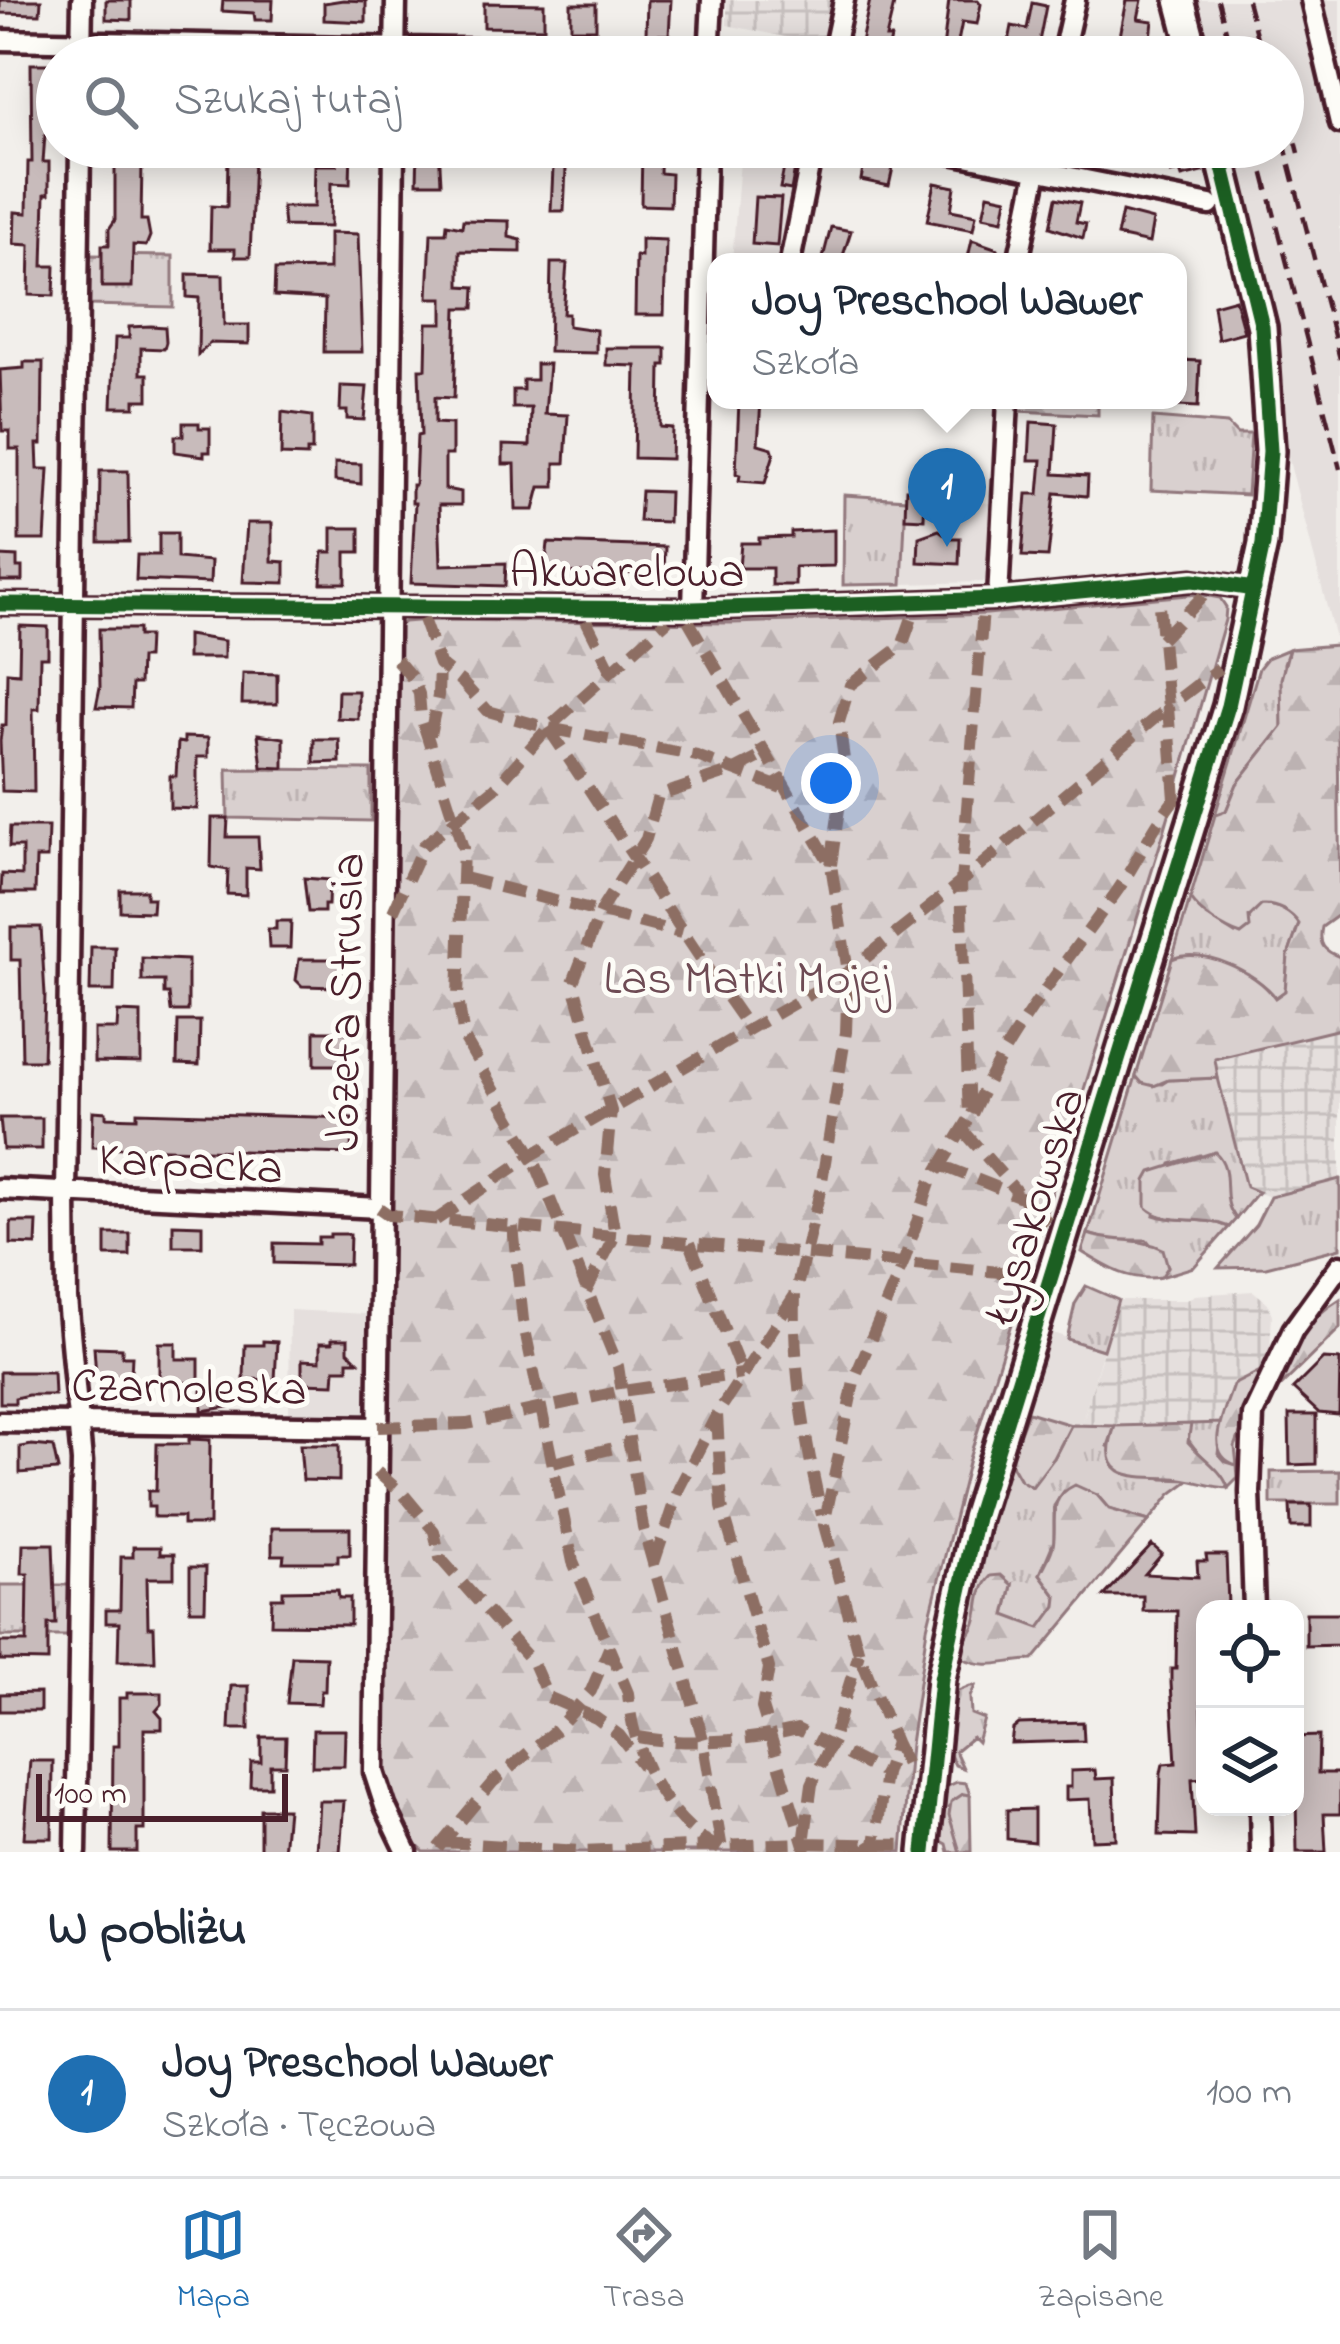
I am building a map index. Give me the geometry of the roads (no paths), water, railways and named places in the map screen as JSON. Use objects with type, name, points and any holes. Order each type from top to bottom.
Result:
[{"type":"street","points":[[81,36],[82,0]]},
{"type":"street","points":[[395,36],[396,0]]},
{"type":"street","points":[[710,36],[712,0]]},
{"type":"street","points":[[836,36],[844,0]]},
{"type":"street","points":[[1067,36],[1075,0]]},
{"type":"street","points":[[1180,0],[1189,36]]},
{"type":"street","points":[[1311,0],[1340,122]]},
{"type":"street","points":[[0,40],[36,44]]},
{"type":"street","points":[[76,1852],[81,1423],[67,1299],[66,1195],[80,168]]},
{"type":"street","name":"Józefa Strusia","points":[[394,168],[374,1772],[407,1852]]},
{"type":"street","points":[[693,609],[705,168]]},
{"type":"street","points":[[792,253],[809,168]]},
{"type":"street","points":[[1022,168],[1210,205]]},
{"type":"street","points":[[1020,253],[1038,168]]},
{"type":"street","name":"Łysakowska","points":[[924,1852],[941,1679],[976,1518],[1228,706],[1254,589],[1269,485],[1266,368],[1256,292],[1224,168]]},
{"type":"street","points":[[998,599],[1009,409]]},
{"type":"street","name":"Akwarelowa","points":[[0,604],[693,609],[998,599],[1193,580],[1254,589]]},
{"type":"street","name":"Karpacka","points":[[0,1189],[379,1208]]},
{"type":"street","points":[[1254,1600],[1252,1415],[1293,1330],[1340,1265]]},
{"type":"street","name":"Czarnoleska","points":[[0,1422],[378,1427]]},
{"type":"street","points":[[1260,1816],[1262,1852]]},
{"type":"railway","points":[[1218,0],[1227,36]]},
{"type":"railway","points":[[1247,0],[1256,36]]},
{"type":"railway","points":[[1262,168],[1340,469]]},
{"type":"railway","points":[[1291,168],[1340,359]]},
{"type":"place","name":"Joy Preschool Wawer","points":[[947,547]]},
{"type":"park label","name":"Las Matki Mojej","points":[[747,976]]}]
